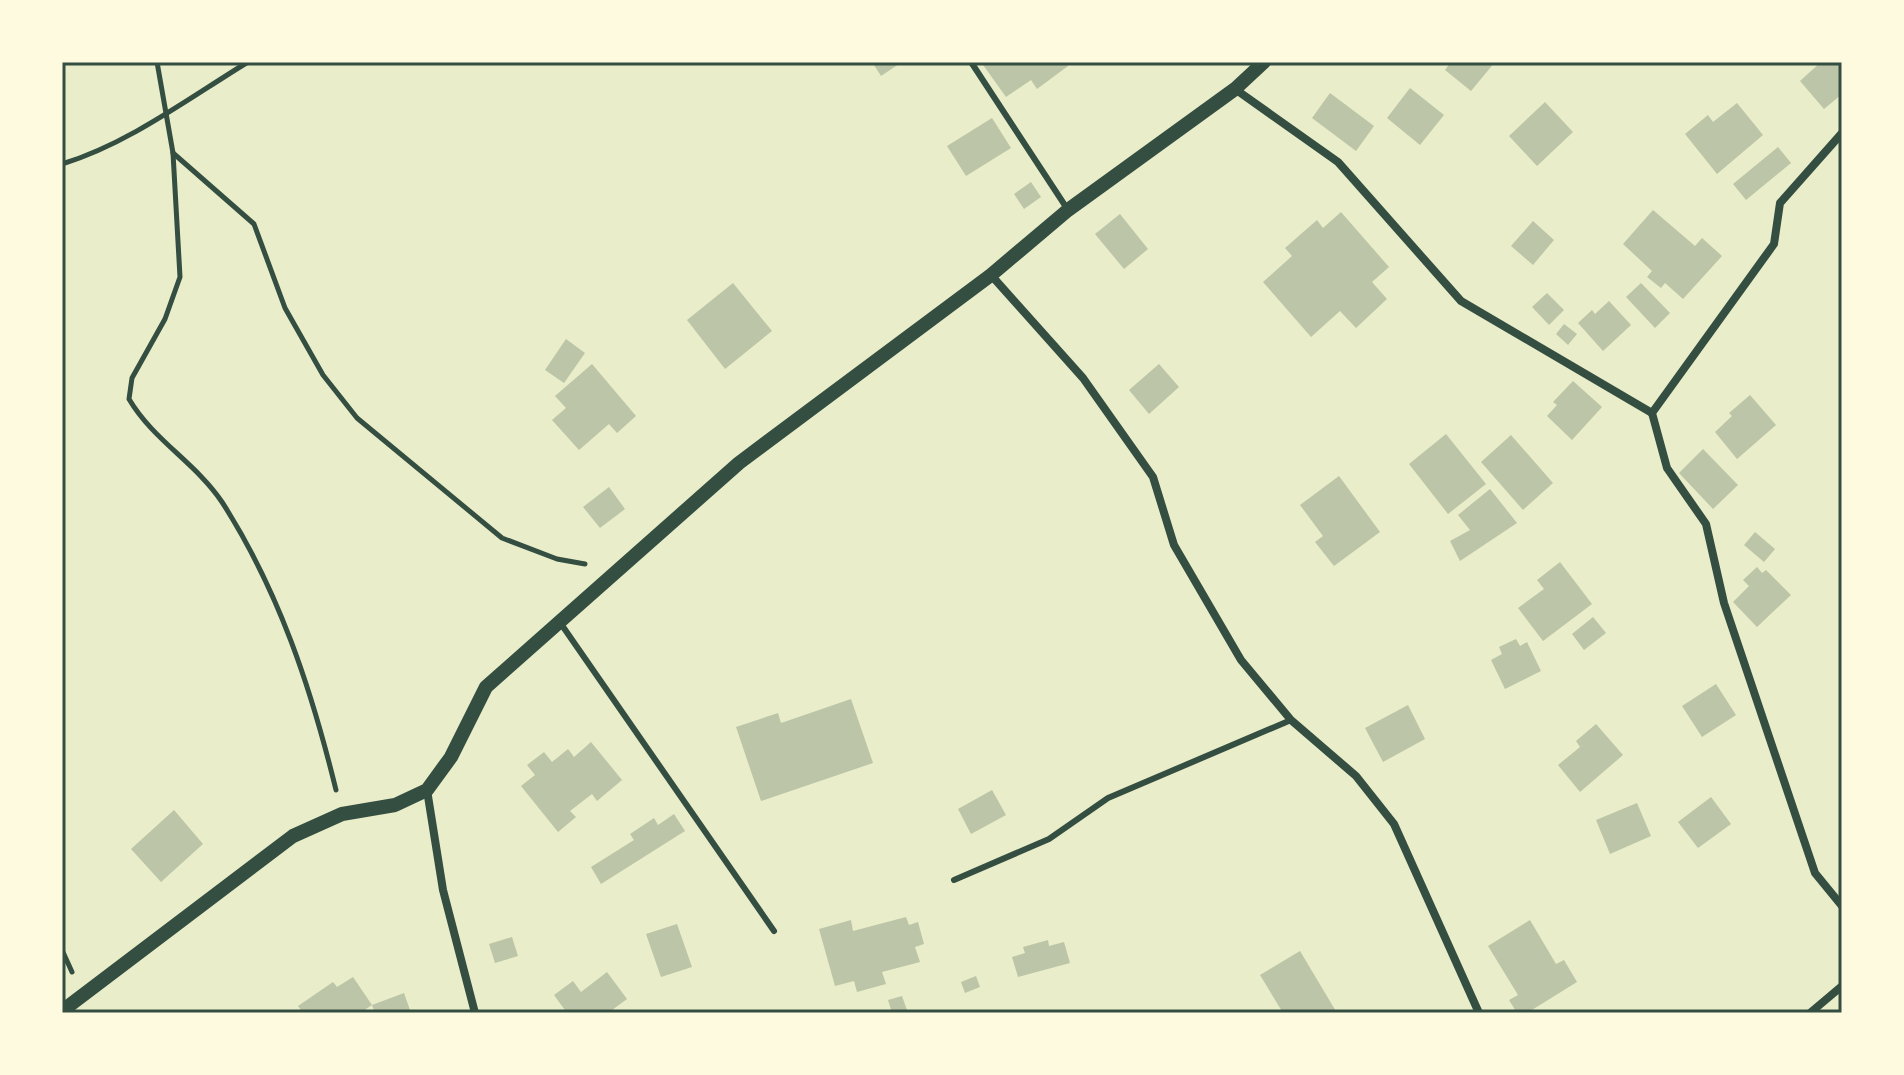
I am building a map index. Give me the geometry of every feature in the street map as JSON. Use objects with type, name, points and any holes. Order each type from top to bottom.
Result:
[{"type":"street","points":[[62,1011],[293,836],[342,814],[395,805],[427,790],[451,757],[486,687],[739,463],[991,275],[1068,210],[1235,89],[1264,62]]},
{"type":"street","points":[[1235,89],[1338,162],[1461,301],[1652,413],[1667,468],[1706,524],[1724,603],[1815,873],[1842,906]]},
{"type":"street","points":[[1652,413],[1774,244],[1780,203],[1842,133]]},
{"type":"street","points":[[991,275],[1083,378],[1153,477],[1174,545],[1241,660],[1291,720],[1356,776],[1394,824],[1479,1013]]},
{"type":"street","points":[[427,790],[443,890],[475,1013]]},
{"type":"street","points":[[1810,1013],[1842,986]]},
{"type":"lane","points":[[971,62],[1068,210]]},
{"type":"lane","points":[[559,621],[774,931]]},
{"type":"lane","points":[[954,880],[1049,839],[1108,798],[1291,720]]},
{"type":"path","points":[[157,62],[173,153],[180,277],[165,319],[132,378],[129,399],[144,425],[197,472],[221,501],[278,605],[314,701],[342,814]]},
{"type":"path","points":[[62,164],[84,157],[167,112],[248,62]]},
{"type":"path","points":[[173,153],[254,224],[285,308],[323,375],[357,418],[502,538],[557,559],[617,570]]},
{"type":"building","points":[[872,62],[902,62],[881,76]]},
{"type":"building","points":[[981,62],[1066,62],[1068,66],[1037,89],[1031,80],[1006,97]]},
{"type":"building","points":[[1451,62],[1495,62],[1471,91],[1445,70]]},
{"type":"building","points":[[1821,62],[1836,62],[1842,69],[1842,94],[1824,109],[1800,81]]},
{"type":"building","points":[[1410,88],[1444,115],[1420,145],[1387,118]]},
{"type":"building","points":[[1330,93],[1374,126],[1356,151],[1312,118]]},
{"type":"building","points":[[1545,102],[1573,132],[1537,166],[1509,136]]},
{"type":"building","points":[[1737,103],[1763,135],[1717,174],[1685,134],[1708,115],[1713,122]]},
{"type":"building","points":[[992,118],[1011,148],[966,176],[947,146]]},
{"type":"building","points":[[1778,147],[1791,163],[1746,200],[1733,184]]},
{"type":"building","points":[[1031,182],[1041,197],[1024,209],[1014,194]]},
{"type":"building","points":[[1653,210],[1695,246],[1702,238],[1722,256],[1683,299],[1665,283],[1661,288],[1647,277],[1652,271],[1623,244]]},
{"type":"building","points":[[1341,212],[1389,267],[1372,282],[1387,299],[1356,328],[1340,311],[1311,337],[1263,282],[1292,256],[1285,248],[1317,220],[1323,228]]},
{"type":"building","points":[[1120,214],[1148,249],[1124,269],[1095,234]]},
{"type":"building","points":[[1533,221],[1554,240],[1533,265],[1511,246]]},
{"type":"building","points":[[733,283],[772,331],[725,369],[687,320]]},
{"type":"building","points":[[1641,283],[1670,313],[1655,328],[1626,297]]},
{"type":"building","points":[[1547,293],[1564,310],[1549,325],[1532,307]]},
{"type":"building","points":[[1609,301],[1631,325],[1603,351],[1578,323],[1592,310],[1595,314]]},
{"type":"building","points":[[1564,324],[1577,334],[1568,345],[1556,334]]},
{"type":"building","points":[[566,339],[585,353],[564,383],[545,370]]},
{"type":"building","points":[[592,364],[636,416],[617,433],[609,424],[579,450],[552,420],[566,408],[555,396]]},
{"type":"building","points":[[1159,364],[1179,387],[1149,414],[1129,390]]},
{"type":"building","points":[[1573,381],[1602,407],[1572,440],[1547,416],[1557,405],[1553,402]]},
{"type":"building","points":[[1750,395],[1776,425],[1737,459],[1715,432],[1732,416],[1729,413]]},
{"type":"building","points":[[1446,434],[1486,484],[1448,514],[1409,464]]},
{"type":"building","points":[[1511,435],[1553,483],[1523,510],[1481,462]]},
{"type":"building","points":[[1703,449],[1738,485],[1713,509],[1679,473]]},
{"type":"building","points":[[1339,476],[1380,532],[1334,566],[1315,542],[1323,536],[1300,505]]},
{"type":"building","points":[[609,487],[625,509],[600,528],[583,507]]},
{"type":"building","points":[[1490,489],[1517,523],[1460,561],[1450,541],[1470,530],[1458,515]]},
{"type":"building","points":[[1755,532],[1775,549],[1764,562],[1744,545]]},
{"type":"building","points":[[1560,562],[1592,604],[1543,641],[1518,608],[1544,589],[1537,580]]},
{"type":"building","points":[[1757,567],[1762,573],[1766,570],[1791,595],[1757,627],[1733,602],[1749,586],[1743,580]]},
{"type":"building","points":[[1593,617],[1606,633],[1584,650],[1572,634]]},
{"type":"building","points":[[1516,639],[1520,646],[1527,642],[1541,671],[1505,689],[1491,660],[1502,654],[1499,647]]},
{"type":"building","points":[[1716,684],[1736,715],[1702,737],[1682,706]]},
{"type":"building","points":[[851,699],[873,763],[761,801],[736,727],[778,713],[781,723]]},
{"type":"building","points":[[1408,705],[1425,739],[1383,762],[1365,728]]},
{"type":"building","points":[[1596,724],[1623,755],[1580,792],[1558,765],[1580,747],[1576,741]]},
{"type":"building","points":[[591,742],[622,780],[597,801],[592,794],[570,811],[576,817],[558,832],[521,786],[535,775],[527,765],[544,752],[552,762],[568,749],[574,757]]},
{"type":"building","points":[[992,790],[1006,815],[971,834],[958,809]]},
{"type":"building","points":[[1711,797],[1731,824],[1698,848],[1678,822]]},
{"type":"building","points":[[1637,803],[1651,836],[1610,854],[1596,820]]},
{"type":"building","points":[[174,810],[203,844],[161,882],[131,849]]},
{"type":"building","points":[[674,814],[685,831],[601,884],[591,867],[634,840],[630,834],[654,818],[658,825]]},
{"type":"building","points":[[906,917],[909,925],[918,922],[924,944],[915,947],[920,962],[882,972],[886,984],[857,992],[854,981],[835,986],[819,929],[851,920],[853,931]]},
{"type":"building","points":[[1530,920],[1556,964],[1564,960],[1577,982],[1527,1013],[1517,1013],[1509,1000],[1518,995],[1488,946]]},
{"type":"building","points":[[677,924],[692,967],[661,977],[646,934]]},
{"type":"building","points":[[512,937],[518,956],[495,963],[489,944]]},
{"type":"building","points":[[1048,940],[1049,946],[1064,942],[1070,963],[1018,977],[1012,957],[1025,953],[1023,947]]},
{"type":"building","points":[[1300,951],[1337,1013],[1283,1013],[1260,975]]},
{"type":"building","points":[[607,972],[627,999],[608,1013],[567,1013],[554,995],[573,981],[581,992]]},
{"type":"building","points":[[976,976],[980,987],[965,993],[961,982]]},
{"type":"building","points":[[353,977],[372,1005],[360,1013],[303,1013],[298,1006],[333,982],[337,987]]},
{"type":"building","points":[[404,993],[411,1013],[375,1013],[372,1005]]},
{"type":"building","points":[[902,996],[908,1013],[892,1013],[888,1000]]}]
